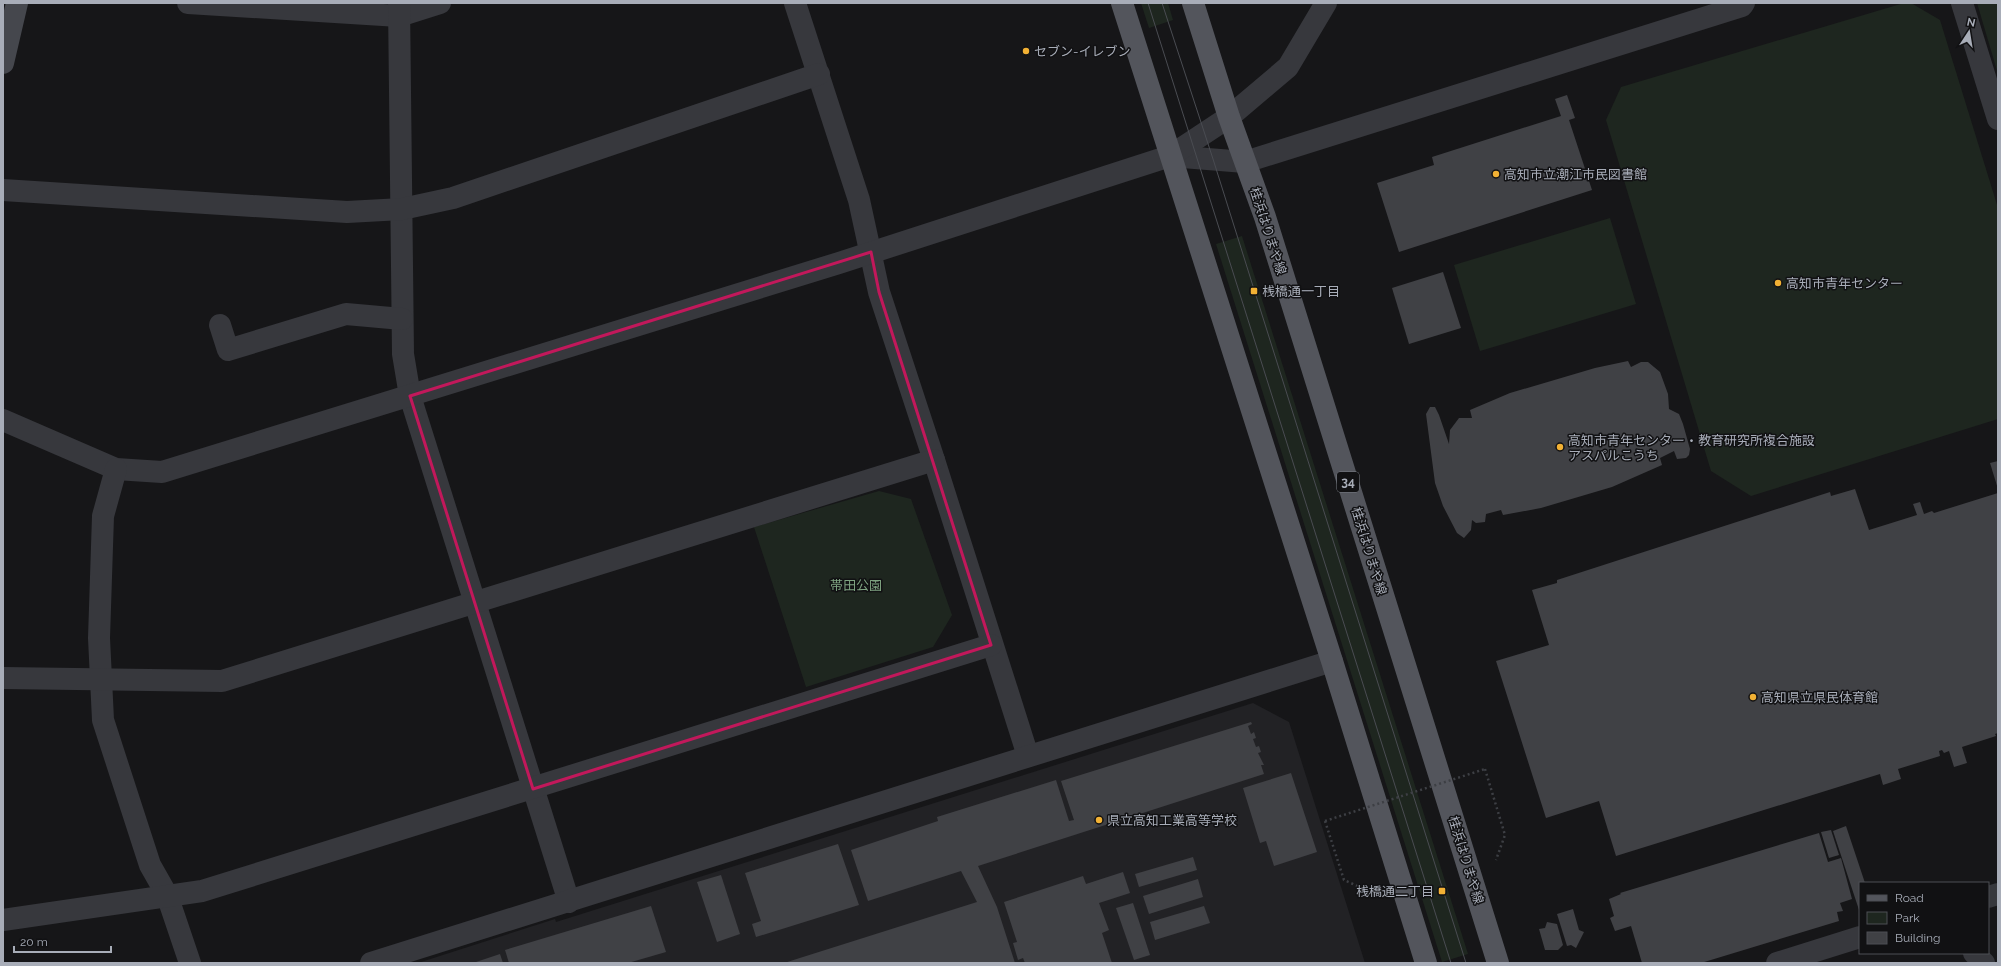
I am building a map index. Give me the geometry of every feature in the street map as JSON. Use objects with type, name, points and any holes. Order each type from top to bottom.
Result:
[{"type":"main road","points":[[1122,3],[1332,661],[1426,963]]},
{"type":"main road","name":"桂浜はりまや線","points":[[1193,3],[1229,117],[1264,217],[1498,963]]},
{"type":"street","points":[[3,64],[17,3]]},
{"type":"street","points":[[188,3],[399,9],[440,3]]},
{"type":"street","points":[[795,3],[859,200],[879,292],[1028,756]]},
{"type":"street","points":[[3,420],[116,469],[162,472],[824,268],[1170,156],[1229,117],[1288,67],[1326,3]]},
{"type":"street","points":[[1170,156],[1245,162],[1734,8],[1744,3]]},
{"type":"street","points":[[1962,3],[1998,119]]},
{"type":"street","points":[[399,9],[402,209],[402,354],[410,396],[476,602],[532,789],[569,902]]},
{"type":"street","points":[[3,190],[347,212],[402,209],[453,198],[818,74]]},
{"type":"street","points":[[220,325],[228,350],[346,314],[402,319]]},
{"type":"street","points":[[3,678],[222,681],[934,460]]},
{"type":"street","points":[[116,469],[103,516],[99,638],[103,720],[150,865],[167,895],[190,963]]},
{"type":"street","points":[[3,920],[202,891],[532,789],[991,644]]},
{"type":"street","points":[[371,963],[1332,661]]},
{"type":"street","points":[[1777,963],[1819,957],[1859,937]]},
{"type":"street","points":[[1975,954],[1984,963]]},
{"type":"path","points":[[1362,888],[1344,880],[1325,821],[1485,769],[1504,834],[1496,862]]},
{"type":"highlighted area","points":[[871,252],[879,292],[991,645],[533,789],[410,396]]},
{"type":"shaded area","name":"県立高知工業高等学校","points":[[1253,703],[1289,722],[1365,963],[418,963],[555,919],[556,922]]},
{"type":"green space","points":[[1141,3],[1168,3],[1173,20],[1149,28]]},
{"type":"green space","points":[[1904,3],[1911,3],[1940,20],[1998,208],[1998,419],[1751,496],[1711,471],[1606,120],[1621,87]]},
{"type":"green space","points":[[1977,3],[1998,3],[1998,74]]},
{"type":"green space","points":[[1610,218],[1636,304],[1480,351],[1454,265]]},
{"type":"green space","points":[[1242,236],[1468,954],[1442,962],[1216,244]]},
{"type":"green space","name":"帯田公園","points":[[879,491],[911,499],[952,615],[933,647],[806,687],[754,527]]},
{"type":"building","name":"高知市立潮江市民図書館","points":[[1567,95],[1575,118],[1569,120],[1592,190],[1399,252],[1377,183],[1434,165],[1432,157],[1561,116],[1555,99]]},
{"type":"building","points":[[1443,272],[1461,328],[1409,344],[1392,288]]},
{"type":"building","name":"高知市青年センター・教育研究所複合施設 アスパルこうち","points":[[1628,361],[1631,367],[1641,362],[1648,362],[1660,372],[1668,394],[1669,409],[1679,414],[1683,424],[1690,449],[1689,455],[1686,458],[1677,459],[1674,451],[1660,458],[1662,465],[1612,487],[1541,508],[1503,515],[1501,510],[1486,514],[1485,522],[1476,523],[1472,520],[1471,530],[1464,538],[1457,533],[1443,506],[1435,483],[1426,414],[1430,407],[1435,407],[1449,444],[1450,430],[1459,418],[1472,418],[1470,410],[1510,393],[1595,368]]},
{"type":"building","points":[[1998,461],[1998,489],[1990,463]]},
{"type":"building","name":"高知県立県民体育館","points":[[1855,489],[1869,530],[1917,515],[1913,504],[1920,502],[1924,514],[1932,511],[1934,513],[1998,493],[1998,733],[1995,734],[1996,736],[1962,747],[1967,763],[1954,767],[1949,751],[1944,753],[1942,750],[1939,751],[1940,756],[1898,769],[1901,779],[1883,785],[1880,774],[1616,856],[1599,801],[1546,818],[1496,661],[1549,645],[1532,590],[1557,583],[1557,580],[1830,492],[1831,496]]},
{"type":"building","points":[[1251,722],[1252,724],[1248,726],[1251,734],[1254,732],[1256,738],[1253,739],[1256,747],[1259,746],[1261,752],[1258,753],[1264,765],[1261,765],[1264,774],[978,866],[997,907],[1015,963],[784,963],[977,902],[961,871],[868,901],[851,850],[938,821],[937,817],[1056,780],[1069,821],[1074,820],[1061,781]]},
{"type":"building","points":[[1291,773],[1317,852],[1274,866],[1266,841],[1260,843],[1243,788]]},
{"type":"building","points":[[1846,826],[1865,882],[1859,882],[1859,910],[1833,831]]},
{"type":"building","points":[[1831,830],[1839,855],[1829,858],[1821,832]]},
{"type":"building","points":[[1819,833],[1828,862],[1841,858],[1852,899],[1840,903],[1843,911],[1837,912],[1839,921],[1701,963],[1642,963],[1631,926],[1615,931],[1610,918],[1614,916],[1609,899],[1621,894],[1620,893]]},
{"type":"building","points":[[838,844],[859,905],[756,937],[752,924],[761,921],[745,873]]},
{"type":"building","points":[[1193,857],[1197,870],[1139,887],[1135,874]]},
{"type":"building","points":[[1123,872],[1130,893],[1099,903],[1109,930],[1102,933],[1112,963],[1025,963],[1023,958],[1018,960],[1013,943],[1017,942],[1004,902],[1083,876],[1086,884]]},
{"type":"building","points":[[721,875],[740,934],[717,942],[697,882]]},
{"type":"building","points":[[1198,879],[1203,897],[1149,914],[1143,896]]},
{"type":"building","points":[[1133,903],[1150,955],[1134,960],[1116,908]]},
{"type":"building","points":[[651,906],[666,952],[628,963],[509,963],[505,950]]},
{"type":"building","points":[[1204,906],[1210,923],[1155,940],[1150,922]]},
{"type":"building","points":[[1573,909],[1579,930],[1584,932],[1576,948],[1571,945],[1567,946],[1557,914]]},
{"type":"building","points":[[1547,922],[1557,924],[1563,945],[1558,950],[1545,950],[1539,929],[1545,928]]},
{"type":"building","points":[[500,954],[503,963],[473,963]]},
{"type":"tram line","points":[[1148,3],[1451,963]]},
{"type":"tram line","points":[[1162,3],[1213,159],[1466,963]]},
{"type":"place","name":"セブン-イレブン","points":[[1026,51]]},
{"type":"place","name":"高知市立潮江市民図書館","points":[[1496,174]]},
{"type":"place","name":"高知市青年センター","points":[[1778,283]]},
{"type":"place","name":"桟橋通一丁目","points":[[1254,291]]},
{"type":"place","name":"高知市青年センター・教育研究所複合施設 アスパルこうち","points":[[1560,447]]},
{"type":"place","name":"高知県立県民体育館","points":[[1753,697]]},
{"type":"place","name":"県立高知工業高等学校","points":[[1099,820]]},
{"type":"place","name":"桟橋通二丁目","points":[[1442,891]]}]
